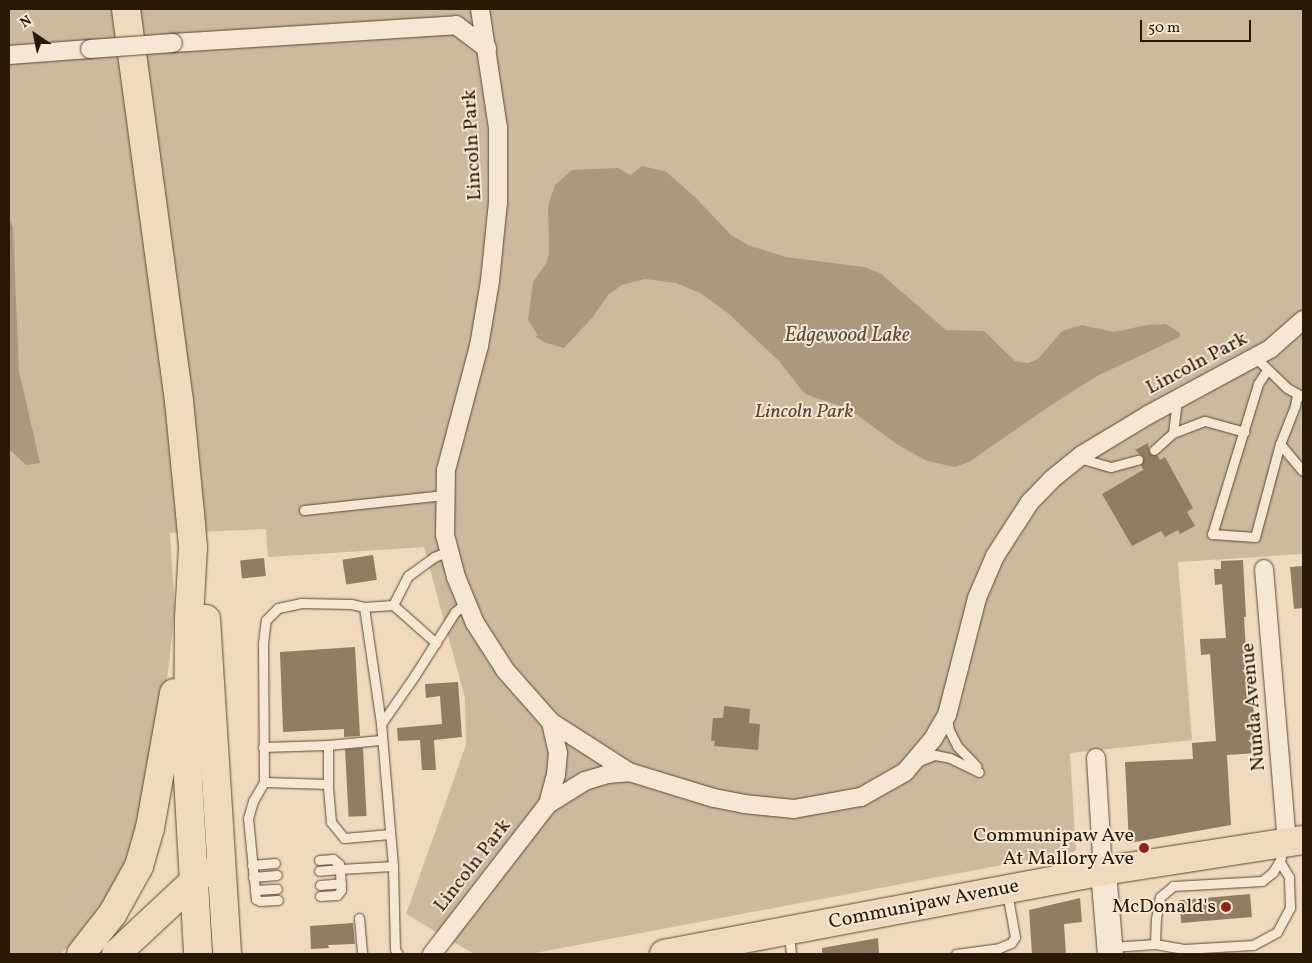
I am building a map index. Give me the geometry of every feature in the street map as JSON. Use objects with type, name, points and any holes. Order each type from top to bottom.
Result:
[{"type":"main road","points":[[126,9],[178,392],[193,548],[206,617],[227,954]]},
{"type":"main road","points":[[193,548],[189,618],[188,778],[198,954]]},
{"type":"main road","points":[[81,954],[97,936],[120,903],[139,866],[147,841],[189,618]]},
{"type":"main road","name":"Communipaw Avenue","points":[[677,953],[790,942],[1007,890],[1103,871],[1290,848]]},
{"type":"main road","points":[[116,954],[195,882],[220,856]]},
{"type":"street","points":[[456,25],[472,9]]},
{"type":"street","name":"Lincoln Park","points":[[480,9],[498,128],[498,202],[490,282],[479,346],[446,470],[444,495],[445,535],[456,577],[475,623],[505,670],[551,722],[629,772],[714,798],[744,804],[794,809],[861,796],[905,772],[933,739],[947,716],[977,598],[995,556],[1030,502],[1051,480],[1078,458],[1148,415],[1177,400],[1261,363],[1270,349],[1303,320]]},
{"type":"street","points":[[9,55],[456,25],[487,48]]},
{"type":"street","name":"Nunda Avenue","points":[[1264,569],[1290,848]]},
{"type":"street","name":"Lincoln Park","points":[[548,804],[556,775],[558,753],[551,722]]},
{"type":"street","points":[[1096,758],[1110,951]]},
{"type":"street","name":"Lincoln Park","points":[[432,954],[548,804],[585,781],[608,774],[629,772]]},
{"type":"lane","points":[[1261,363],[1300,396],[1280,444],[1256,537],[1212,534],[1245,432],[1258,384],[1261,363]]},
{"type":"lane","points":[[1173,433],[1177,400]]},
{"type":"lane","points":[[1154,450],[1173,433],[1205,421],[1245,432]]},
{"type":"lane","points":[[1280,444],[1303,471]]},
{"type":"lane","points":[[1078,458],[1111,467],[1138,460]]},
{"type":"lane","points":[[304,510],[444,495]]},
{"type":"lane","points":[[393,605],[408,576],[434,557],[449,551]]},
{"type":"lane","points":[[381,724],[455,612],[466,602]]},
{"type":"lane","points":[[278,900],[260,901],[256,899],[248,818],[253,801],[264,782],[263,643],[266,620],[278,608],[302,603],[351,604],[364,607],[393,605],[436,642]]},
{"type":"lane","points":[[364,607],[381,724],[380,740],[393,866],[395,949],[398,954]]},
{"type":"lane","points":[[912,764],[935,755],[950,758],[977,769],[957,746],[948,730],[947,716]]},
{"type":"lane","points":[[263,747],[328,745],[380,740]]},
{"type":"lane","points":[[328,745],[328,784],[331,822],[344,838],[390,834]]},
{"type":"lane","points":[[264,782],[328,784]]},
{"type":"lane","points":[[1156,944],[1156,919],[1160,897],[1173,886],[1262,881],[1290,848]]},
{"type":"lane","points":[[1110,951],[1156,944],[1184,949],[1253,945],[1277,932],[1290,908],[1288,876],[1290,848]]},
{"type":"lane","points":[[319,860],[333,859],[339,864],[341,890],[336,895],[320,896]]},
{"type":"lane","points":[[252,865],[275,863]]},
{"type":"lane","points":[[319,871],[393,866]]},
{"type":"lane","points":[[254,877],[276,875]]},
{"type":"lane","points":[[320,885],[340,883]]},
{"type":"lane","points":[[255,890],[277,889]]},
{"type":"lane","points":[[956,954],[999,948],[1011,944],[1015,937],[1007,890]]},
{"type":"lane","points":[[359,918],[362,954]]},
{"type":"green space","name":"Lincoln Park","points":[[9,9],[1303,9],[1303,554],[1178,562],[1192,740],[1070,753],[1076,851],[530,954],[474,954],[406,914],[466,745],[465,698],[424,547],[268,557],[266,529],[170,533],[175,611],[162,723],[133,854],[82,935],[60,954],[9,954]]},
{"type":"water","name":"Edgewood Lake","points":[[642,166],[664,170],[695,197],[731,235],[748,245],[786,257],[864,267],[880,273],[946,330],[984,331],[1015,361],[1028,363],[1038,359],[1062,331],[1082,325],[1114,332],[1147,325],[1166,324],[1180,333],[1180,337],[1099,375],[1051,405],[969,462],[955,467],[927,461],[898,445],[849,409],[805,394],[779,361],[729,314],[700,293],[676,283],[645,279],[622,285],[609,294],[592,318],[564,348],[544,342],[536,337],[538,335],[528,320],[533,282],[547,262],[549,253],[548,206],[555,185],[572,170],[618,168],[630,175]]},
{"type":"water","points":[[9,219],[13,227],[19,371],[40,463],[26,465],[9,449]]},
{"type":"building","points":[[1148,443],[1150,454],[1157,455],[1160,460],[1165,457],[1193,508],[1187,512],[1195,526],[1180,534],[1178,530],[1165,537],[1161,531],[1132,546],[1102,494],[1143,470],[1141,465],[1144,458],[1135,450]]},
{"type":"building","points":[[373,555],[377,580],[346,585],[342,560]]},
{"type":"building","points":[[264,558],[266,576],[242,578],[240,561]]},
{"type":"building","points":[[1243,560],[1246,652],[1249,652],[1257,753],[1227,755],[1231,825],[1129,843],[1125,762],[1193,759],[1192,743],[1216,741],[1210,654],[1201,655],[1200,639],[1226,638],[1222,584],[1215,585],[1214,569],[1221,569],[1221,561]]},
{"type":"building","points":[[1303,566],[1303,608],[1294,609],[1290,567]]},
{"type":"building","points":[[355,647],[360,736],[344,737],[344,729],[283,732],[280,652]]},
{"type":"building","points":[[458,682],[462,737],[434,740],[436,770],[422,770],[420,740],[398,741],[397,728],[442,724],[440,696],[426,698],[425,684]]},
{"type":"building","points":[[724,706],[750,709],[749,723],[760,724],[758,750],[714,746],[715,741],[711,741],[713,718],[723,718]]},
{"type":"building","points":[[363,748],[367,816],[349,817],[345,749]]},
{"type":"building","points":[[1250,894],[1252,917],[1181,923],[1179,900]]},
{"type":"building","points":[[1080,898],[1082,922],[1064,924],[1066,954],[1032,954],[1029,910]]},
{"type":"building","points":[[353,923],[355,944],[328,945],[329,948],[311,949],[310,926]]},
{"type":"building","points":[[878,938],[879,954],[822,954],[822,948]]},
{"type":"place","name":"Communipaw Ave At Mallory Ave","points":[[1144,848]]},
{"type":"place","name":"McDonald's","points":[[1226,907]]}]
